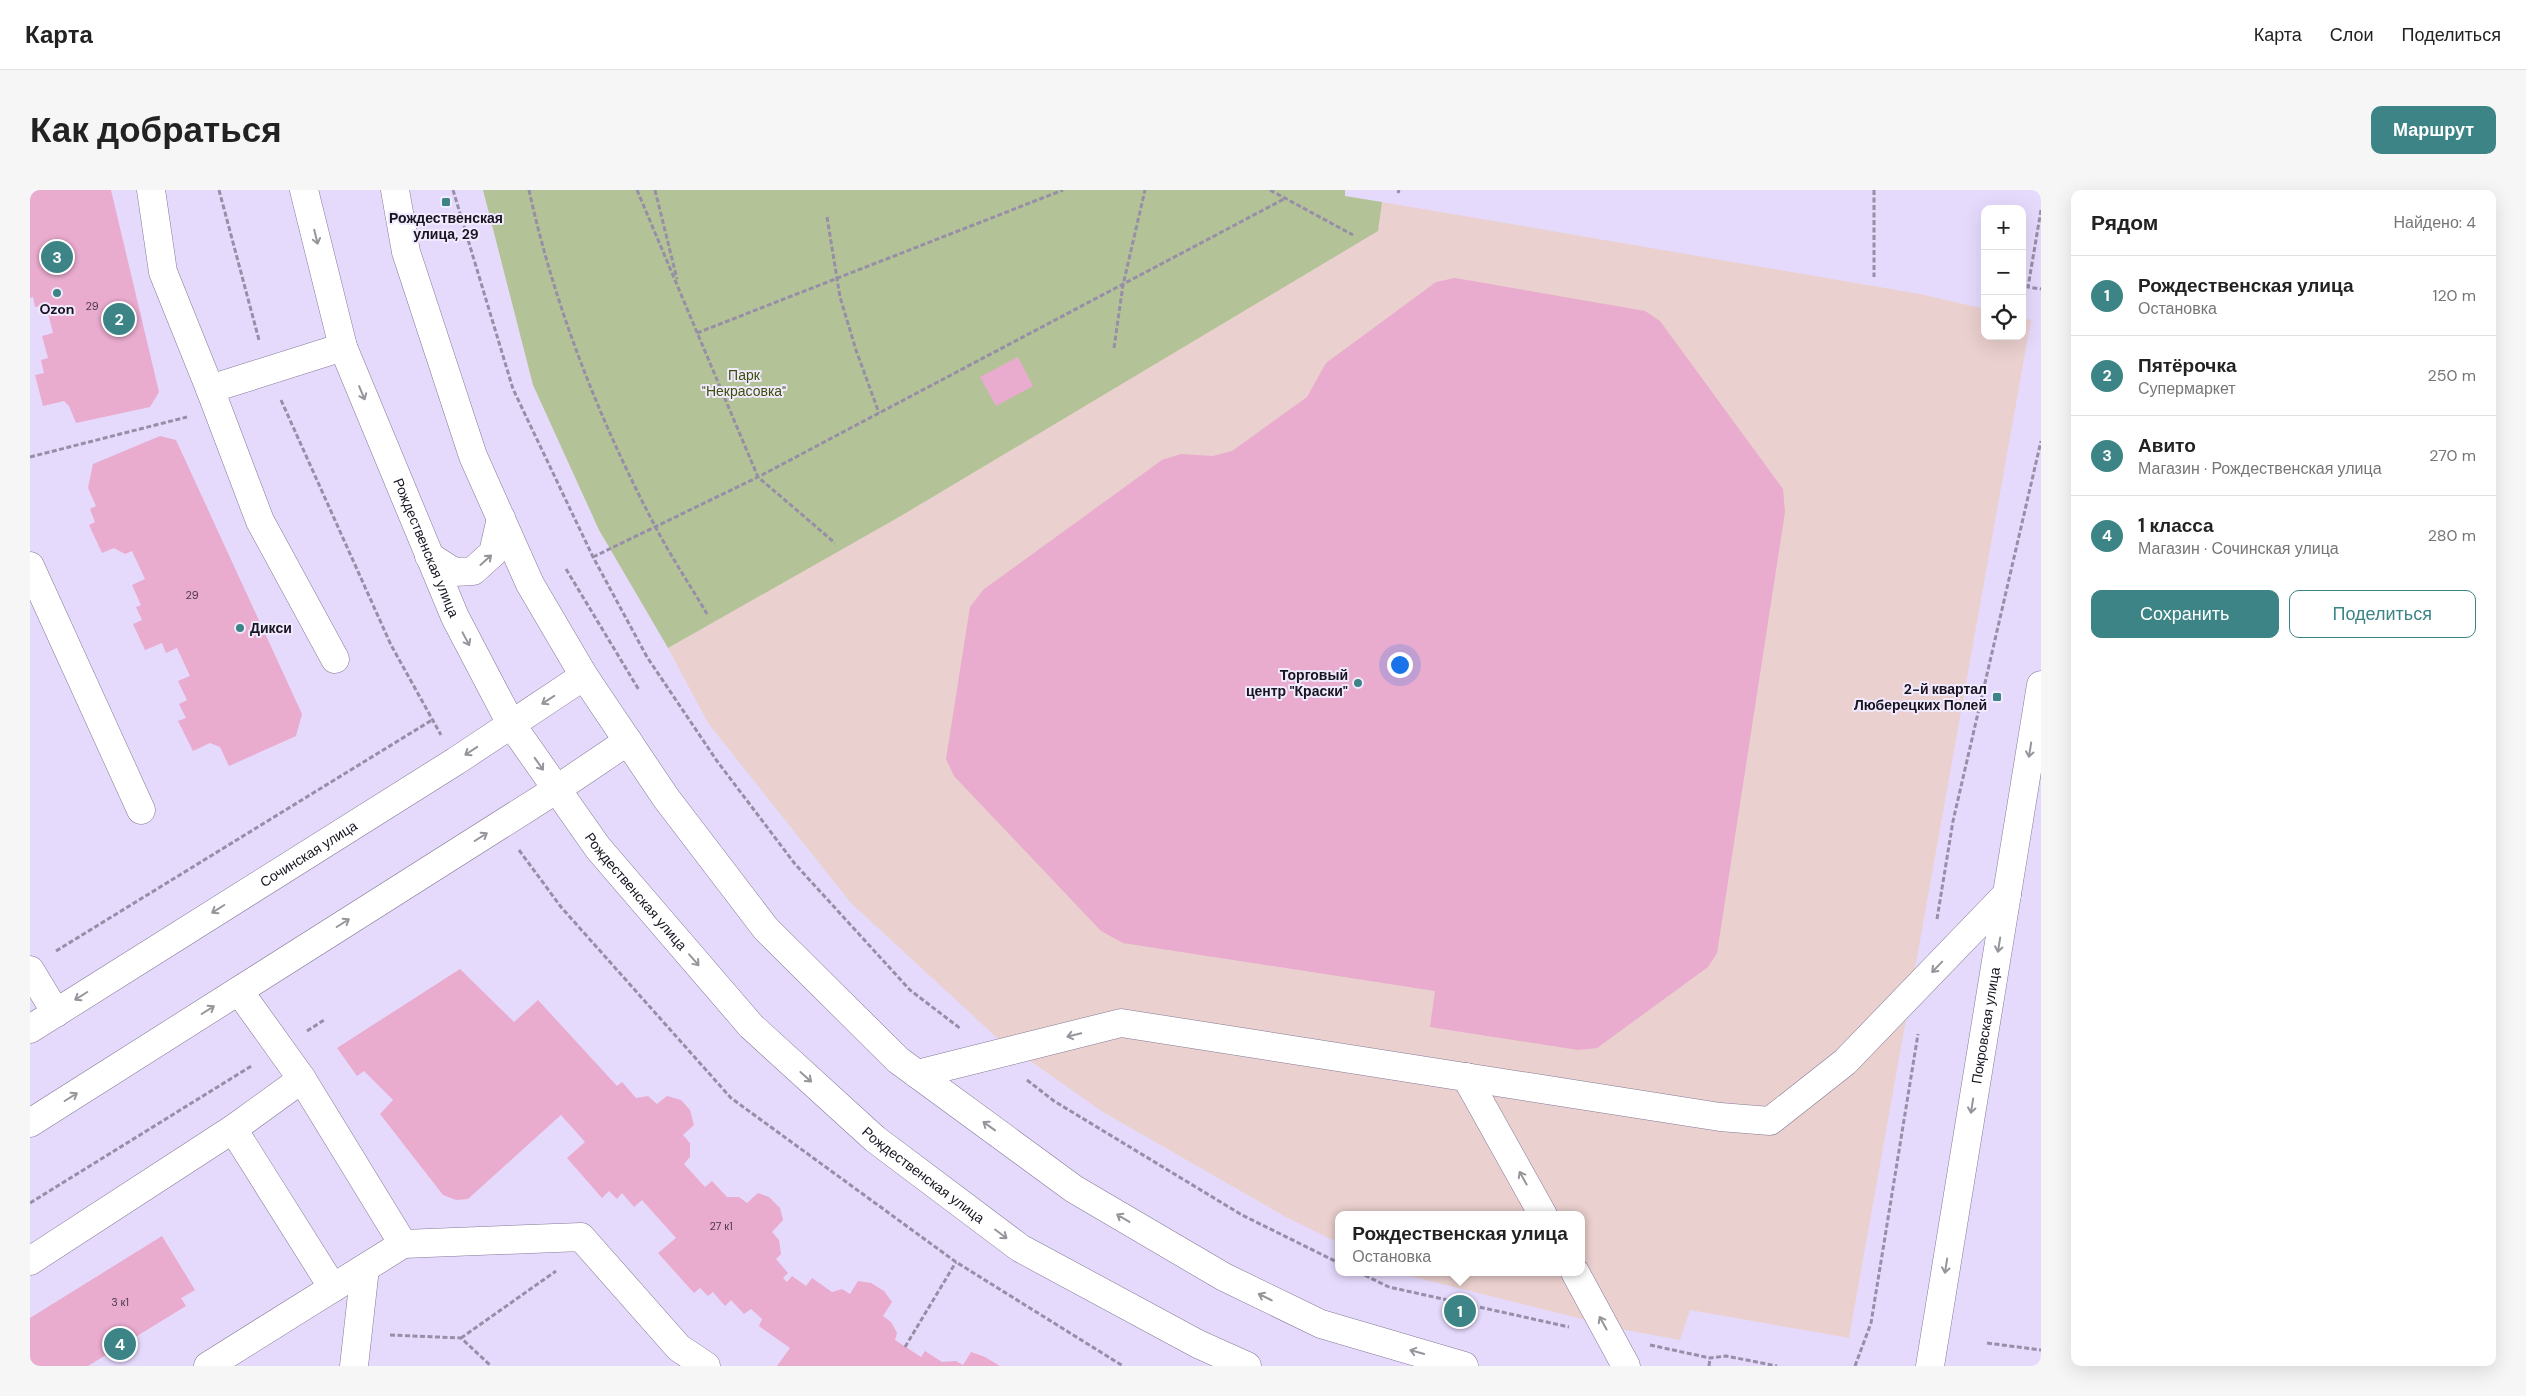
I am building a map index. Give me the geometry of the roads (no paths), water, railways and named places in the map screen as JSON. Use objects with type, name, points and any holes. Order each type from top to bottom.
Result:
[{"type":"street","points":[[151,190],[163,272],[260,521],[335,659]]},
{"type":"street","name":"Рождественская улица","points":[[304,190],[343,348],[455,617],[512,724],[598,848],[751,1026],[875,1139],[1020,1248],[1198,1344],[1247,1366]]},
{"type":"street","points":[[395,190],[406,252],[473,456],[530,584],[584,676],[666,798],[766,929],[898,1060],[1074,1188],[1224,1277],[1320,1324],[1464,1366]]},
{"type":"street","points":[[213,399],[268,371],[343,348]]},
{"type":"street","points":[[429,556],[454,572],[473,571],[493,553],[501,518]]},
{"type":"street","points":[[30,566],[141,810]]},
{"type":"street","name":"Сочинская улица","points":[[30,1029],[512,724],[584,676]]},
{"type":"street","name":"Покровская улица","points":[[1930,1366],[2041,685]]},
{"type":"street","points":[[30,1123],[557,789],[628,741]]},
{"type":"street","points":[[917,1074],[1121,1023],[1720,1117],[1770,1121],[1845,1062],[2007,894]]},
{"type":"street","points":[[30,970],[56,1013]]},
{"type":"street","points":[[239,991],[302,1079],[403,1244]]},
{"type":"street","points":[[1466,1077],[1541,1211]]},
{"type":"street","points":[[30,1261],[233,1129],[302,1079]]},
{"type":"street","points":[[233,1129],[333,1288]]},
{"type":"street","points":[[208,1366],[403,1244],[581,1237],[679,1348],[706,1366]]},
{"type":"street","points":[[354,1366],[365,1268]]},
{"type":"street","points":[[1577,1276],[1626,1366]]},
{"type":"place","name":"Рождественская улица, 29","points":[[446,202]]},
{"type":"place","name":"Авито","points":[[57,257]]},
{"type":"place","name":"Ozon","points":[[57,293]]},
{"type":"place","name":"Пятёрочка","points":[[119,319]]},
{"type":"place","name":"Дикси","points":[[240,628]]},
{"type":"place","name":"Торговый центр \"Краски\"","points":[[1358,683]]},
{"type":"place","name":"2-й квартал Люберецких Полей","points":[[1997,697]]},
{"type":"place","name":"Рождественская улица","points":[[1460,1311]]},
{"type":"place","name":"1 класса","points":[[120,1344]]},
{"type":"park label","name":"Парк \"Некрасовка\"","points":[[744,384]]}]
